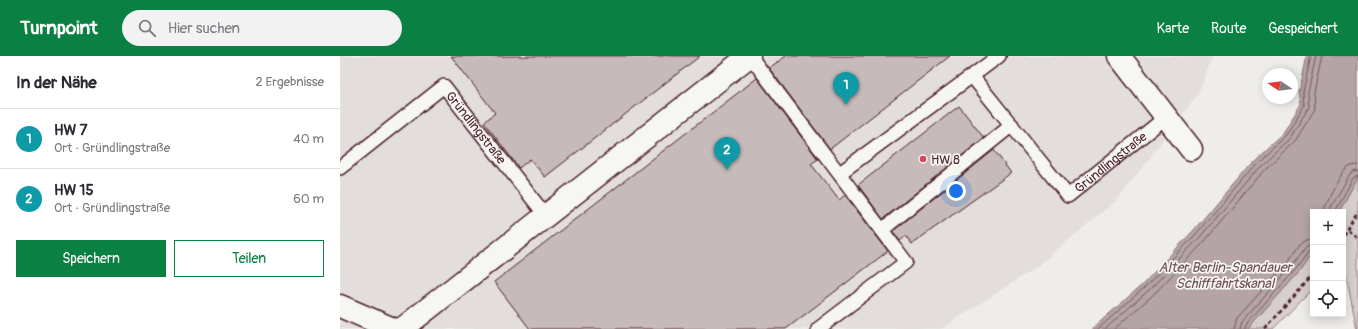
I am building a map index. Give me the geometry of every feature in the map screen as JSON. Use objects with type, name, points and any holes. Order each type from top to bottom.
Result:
[{"type":"street","points":[[402,329],[749,56]]},
{"type":"street","points":[[1119,56],[1191,149]]},
{"type":"street","points":[[340,306],[393,329]]},
{"type":"lane","points":[[749,56],[906,262],[818,329]]},
{"type":"lane","points":[[840,174],[1000,56]]},
{"type":"lane","name":"Gründlingstraße","points":[[972,76],[1068,196],[1166,117]]},
{"type":"lane","name":"Gründlingstraße","points":[[340,168],[444,86],[546,216]]},
{"type":"lane","points":[[882,230],[1012,125]]},
{"type":"path","points":[[1346,232],[1358,211]]},
{"type":"path","points":[[1348,230],[1358,238]]},
{"type":"path","points":[[1265,329],[1310,278]]},
{"type":"shaded area","points":[[340,56],[1213,56],[1198,94],[1119,198],[1038,266],[941,329],[340,329]]},
{"type":"shaded area","points":[[1358,177],[1358,329],[1346,274],[1346,209],[1341,209]]},
{"type":"shaded area","points":[[1310,256],[1310,291],[1273,329],[1248,329],[1300,271]]},
{"type":"water","name":"Alter Berlin-Spandauer Schifffahrtskanal","points":[[1307,56],[1358,56],[1358,177],[1341,209],[1310,209],[1310,256],[1300,271],[1248,329],[1092,329],[1143,284],[1193,231],[1254,159],[1283,133],[1301,104],[1299,92]]},
{"type":"building","points":[[451,56],[700,56],[545,177],[530,159],[519,168],[484,122],[495,113]]},
{"type":"building","points":[[786,56],[950,56],[830,149],[769,68]]},
{"type":"building","points":[[757,78],[818,159],[811,164],[839,200],[845,195],[888,251],[786,329],[530,329],[494,282]]},
{"type":"building","name":"HW 8","points":[[959,106],[984,138],[883,219],[858,185]]},
{"type":"building","points":[[994,150],[1011,173],[912,244],[906,236],[900,241],[893,231]]},
{"type":"place","name":"HW 7","points":[[846,105]]},
{"type":"place","name":"HW 8","points":[[923,159]]},
{"type":"place","name":"HW 15","points":[[727,170]]}]
